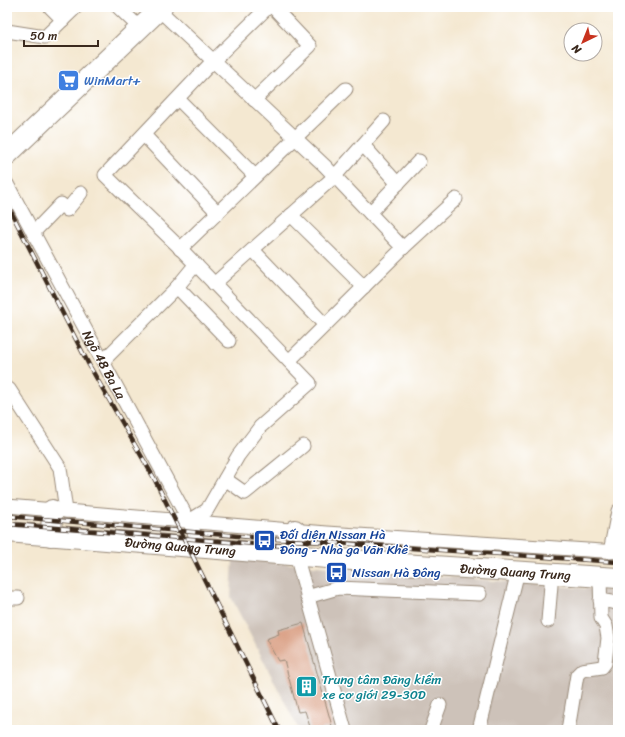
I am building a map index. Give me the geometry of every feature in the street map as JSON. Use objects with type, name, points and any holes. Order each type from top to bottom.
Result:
[{"type":"highway","points":[[7,155],[159,8]]},
{"type":"highway","points":[[51,536],[59,510]]},
{"type":"highway","points":[[295,530],[296,555]]},
{"type":"highway","name":"Đường Quang Trung","points":[[7,532],[200,546],[402,564],[609,578]]},
{"type":"street","points":[[50,7],[63,20]]},
{"type":"street","points":[[7,31],[46,37],[76,7]]},
{"type":"street","points":[[118,7],[140,28]]},
{"type":"street","points":[[189,521],[207,510],[238,456],[260,427],[310,382],[196,264],[105,175],[213,61],[268,7]]},
{"type":"street","points":[[254,100],[310,46],[273,7]]},
{"type":"street","points":[[159,8],[334,176],[403,248]]},
{"type":"street","points":[[180,248],[346,89]]},
{"type":"street","points":[[178,99],[255,176]]},
{"type":"street","points":[[214,284],[334,176],[384,121]]},
{"type":"street","points":[[144,135],[218,213]]},
{"type":"street","points":[[363,145],[398,184]]},
{"type":"street","points":[[370,213],[419,161]]},
{"type":"street","name":"Ngõ 48 Ba La","points":[[7,184],[189,521],[200,546]]},
{"type":"street","points":[[33,233],[61,204],[67,210],[81,194]]},
{"type":"street","points":[[289,361],[403,248],[456,199]]},
{"type":"street","points":[[291,215],[364,286]]},
{"type":"street","points":[[253,250],[325,324]]},
{"type":"street","points":[[103,361],[177,287],[196,264]]},
{"type":"street","points":[[177,287],[229,341]]},
{"type":"street","points":[[9,389],[60,468],[59,510]]},
{"type":"street","points":[[224,479],[245,493],[303,446]]},
{"type":"street","points":[[7,506],[295,530],[614,552],[618,511]]},
{"type":"street","points":[[296,555],[345,730]]},
{"type":"street","points":[[479,730],[518,571]]},
{"type":"street","points":[[548,621],[552,573]]},
{"type":"street","points":[[568,730],[577,675],[582,670],[602,667],[605,663],[608,638],[606,626],[601,618],[600,600],[609,578]]},
{"type":"street","points":[[308,597],[338,588],[480,594]]},
{"type":"street","points":[[600,600],[618,603]]},
{"type":"street","points":[[431,730],[440,705]]},
{"type":"shaded area","points":[[233,559],[618,591],[618,730],[299,730],[231,597]]},
{"type":"building","name":"Trung tâm Đăng kiểm xe cơ giới 29-30D","points":[[303,623],[332,726],[316,730],[311,730],[305,711],[298,712],[284,660],[278,661],[266,639],[279,634],[278,630]]},
{"type":"railway","points":[[7,204],[89,365],[154,478],[279,730]]},
{"type":"railway","points":[[7,516],[262,538],[618,562]]},
{"type":"railway","points":[[7,524],[288,546]]},
{"type":"place","name":"WinMart+","points":[[69,80]]},
{"type":"place","name":"Đối diện Nissan Hà Đông - Nhà ga Văn Khê","points":[[264,541]]},
{"type":"place","name":"Nissan Hà Đông","points":[[336,572]]},
{"type":"place","name":"Trung tâm Đăng kiểm xe cơ giới 29-30D","points":[[306,686]]}]
